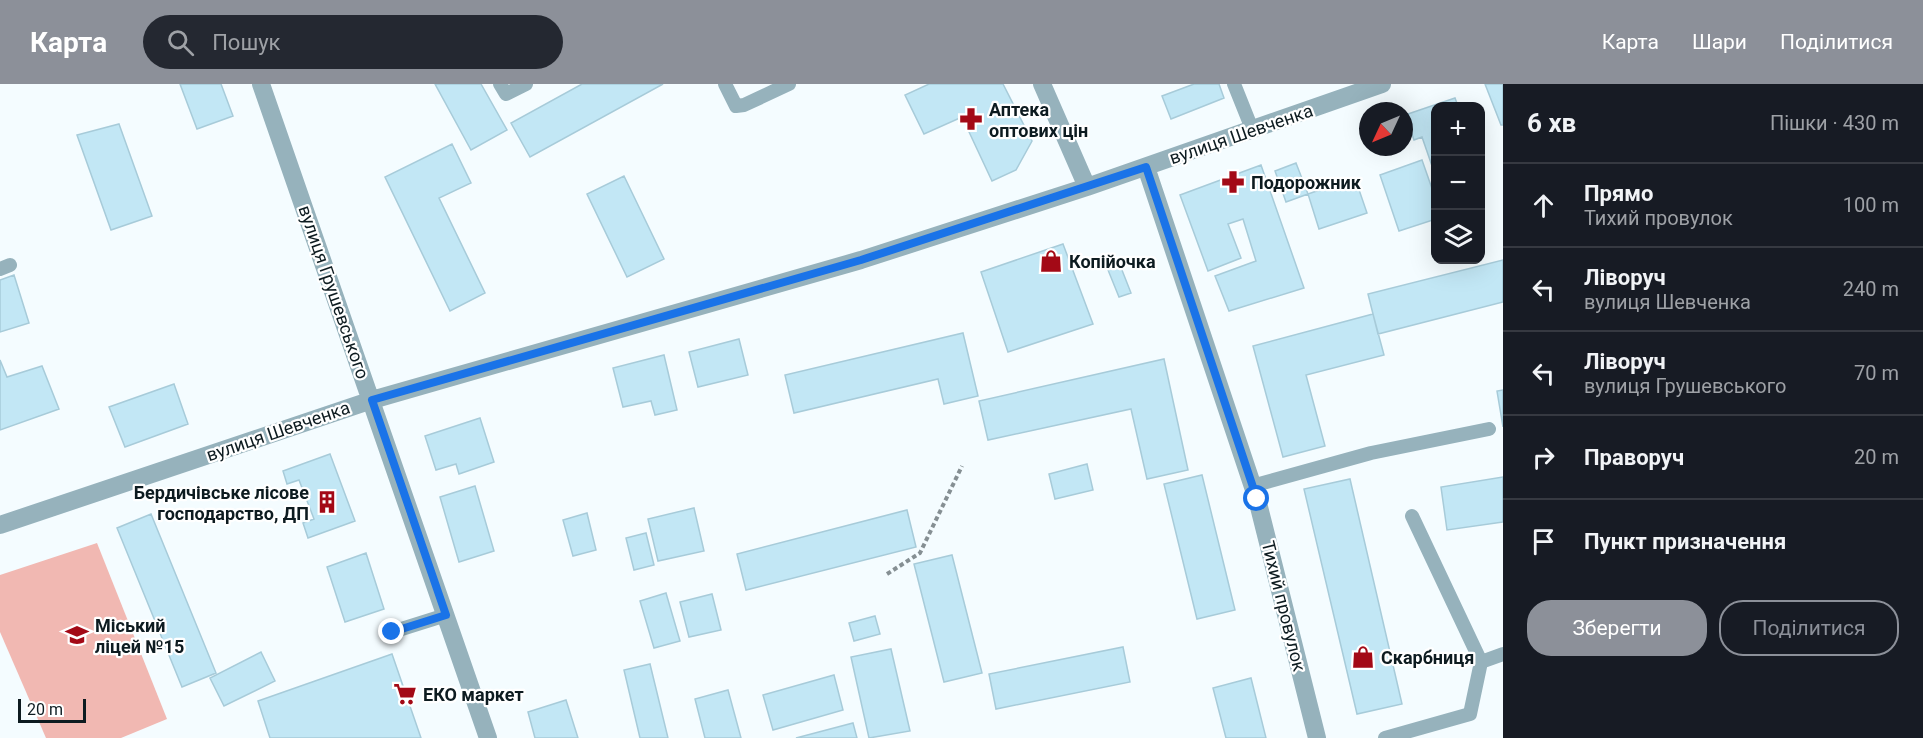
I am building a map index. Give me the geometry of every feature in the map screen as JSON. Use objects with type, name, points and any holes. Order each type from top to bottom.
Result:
[{"type":"street","name":"вулиця Грушевського","points":[[261,84],[488,738]]},
{"type":"street","points":[[1042,84],[1087,187]]},
{"type":"street","name":"вулиця Шевченка","points":[[0,525],[372,400],[850,263],[1087,187],[1382,84]]},
{"type":"street","name":"Тихий провулок","points":[[1146,167],[1252,486],[1317,738]]},
{"type":"lane","points":[[500,84],[506,94],[526,84]]},
{"type":"lane","points":[[725,84],[736,106],[744,105],[789,84]]},
{"type":"lane","points":[[1234,84],[1252,129]]},
{"type":"lane","points":[[1252,486],[1371,453],[1489,429]]},
{"type":"lane","points":[[1385,738],[1470,714],[1481,662],[1412,516]]},
{"type":"lane","points":[[392,632],[446,615]]},
{"type":"lane","points":[[1481,662],[1503,654]]},
{"type":"path","points":[[887,574],[920,553],[962,466]]},
{"type":"shaded area","name":"Міський ліцей №15","points":[[97,543],[167,719],[121,738],[46,738],[0,632],[0,575]]},
{"type":"building","points":[[180,84],[221,84],[233,116],[197,129]]},
{"type":"building","points":[[435,84],[481,84],[507,130],[471,150]]},
{"type":"building","points":[[582,84],[663,84],[530,157],[511,123]]},
{"type":"building","points":[[929,84],[1003,84],[1032,141],[1016,170],[992,181],[962,117],[924,134],[905,95]]},
{"type":"building","points":[[1194,84],[1219,84],[1224,98],[1171,119],[1162,96]]},
{"type":"building","points":[[1485,84],[1503,84],[1503,125],[1501,125]]},
{"type":"building","points":[[1455,98],[1456,102],[1443,102]]},
{"type":"building","points":[[1431,106],[1431,163],[1422,137],[1414,140],[1413,137],[1413,112]]},
{"type":"building","points":[[119,124],[152,216],[111,230],[77,135]]},
{"type":"building","points":[[452,144],[471,183],[439,198],[485,293],[450,311],[385,177]]},
{"type":"building","points":[[1422,160],[1431,186],[1431,221],[1399,231],[1380,175]]},
{"type":"building","points":[[1296,163],[1308,194],[1286,202],[1275,171]]},
{"type":"building","points":[[1261,165],[1304,288],[1229,311],[1215,276],[1256,261],[1243,219],[1228,224],[1241,258],[1208,271],[1180,195]]},
{"type":"building","points":[[624,176],[664,259],[627,277],[587,194]]},
{"type":"building","points":[[1355,178],[1367,213],[1319,229],[1308,194]]},
{"type":"building","points":[[1063,244],[1093,324],[1008,352],[981,272]]},
{"type":"building","points":[[1503,260],[1503,302],[1378,334],[1368,294]]},
{"type":"building","points":[[1120,265],[1131,293],[1119,297],[1108,270]]},
{"type":"building","points":[[14,275],[29,323],[0,332],[0,280]]},
{"type":"building","points":[[1373,314],[1384,355],[1306,375],[1325,446],[1283,457],[1253,346]]},
{"type":"building","points":[[963,333],[978,396],[944,404],[938,379],[794,413],[785,375]]},
{"type":"building","points":[[739,339],[748,375],[698,387],[689,352]]},
{"type":"building","points":[[664,355],[677,410],[655,415],[651,401],[623,407],[613,368]]},
{"type":"building","points":[[1164,359],[1188,470],[1147,479],[1131,409],[988,440],[979,401]]},
{"type":"building","points":[[0,360],[7,377],[42,366],[59,409],[0,430]]},
{"type":"building","points":[[174,384],[188,424],[125,447],[109,407]]},
{"type":"building","points":[[1503,390],[1503,427],[1497,391]]},
{"type":"building","points":[[480,418],[494,462],[459,474],[456,464],[436,470],[425,436]]},
{"type":"building","name":"Бердичівське лісове господарство, ДП","points":[[330,454],[355,521],[308,538],[303,523],[314,519],[299,480],[287,484],[283,471]]},
{"type":"building","points":[[1087,464],[1093,490],[1055,499],[1049,474]]},
{"type":"building","points":[[1202,475],[1235,610],[1197,619],[1164,484]]},
{"type":"building","points":[[1503,477],[1503,522],[1447,530],[1441,487]]},
{"type":"building","points":[[1350,479],[1402,704],[1357,714],[1304,489]]},
{"type":"building","points":[[475,486],[494,551],[459,562],[440,497]]},
{"type":"building","points":[[694,508],[704,551],[658,561],[648,519]]},
{"type":"building","points":[[907,510],[916,547],[746,590],[737,554]]},
{"type":"building","points":[[587,513],[596,550],[573,556],[563,520]]},
{"type":"building","points":[[151,514],[216,673],[182,687],[117,528]]},
{"type":"building","points":[[646,533],[654,565],[634,570],[626,538]]},
{"type":"building","points":[[366,553],[384,609],[345,622],[327,567]]},
{"type":"building","points":[[952,555],[982,673],[944,682],[914,564]]},
{"type":"building","points":[[666,593],[680,641],[654,648],[640,601]]},
{"type":"building","points":[[712,594],[721,630],[689,637],[680,602]]},
{"type":"building","points":[[875,616],[880,634],[854,641],[849,623]]},
{"type":"building","points":[[1123,647],[1130,682],[996,709],[989,674]]},
{"type":"building","points":[[891,649],[910,731],[869,738],[851,657]]},
{"type":"building","points":[[261,652],[275,681],[224,706],[210,678]]},
{"type":"building","points":[[392,654],[421,738],[270,738],[258,701]]},
{"type":"building","points":[[650,664],[668,738],[640,738],[624,670]]},
{"type":"building","points":[[834,675],[843,710],[773,730],[763,695]]},
{"type":"building","points":[[1251,678],[1266,738],[1226,738],[1213,688]]},
{"type":"building","points":[[728,690],[741,738],[705,738],[695,699]]},
{"type":"building","points":[[566,700],[578,738],[535,738],[528,712]]},
{"type":"building","points":[[853,723],[857,738],[796,738]]},
{"type":"place","name":"Аптека оптових цін","points":[[971,119]]},
{"type":"place","name":"Подорожник","points":[[1233,182]]},
{"type":"place","name":"Копійочка","points":[[1051,261]]},
{"type":"place","name":"Бердичівське лісове господарство, ДП","points":[[327,502]]},
{"type":"place","name":"Міський ліцей №15","points":[[77,635]]},
{"type":"place","name":"Скарбниця","points":[[1363,657]]},
{"type":"place","name":"ЕКО маркет","points":[[405,694]]},
{"type":"route","points":[[392,632],[446,615],[372,400],[861,260],[1146,167],[1257,499]]}]
